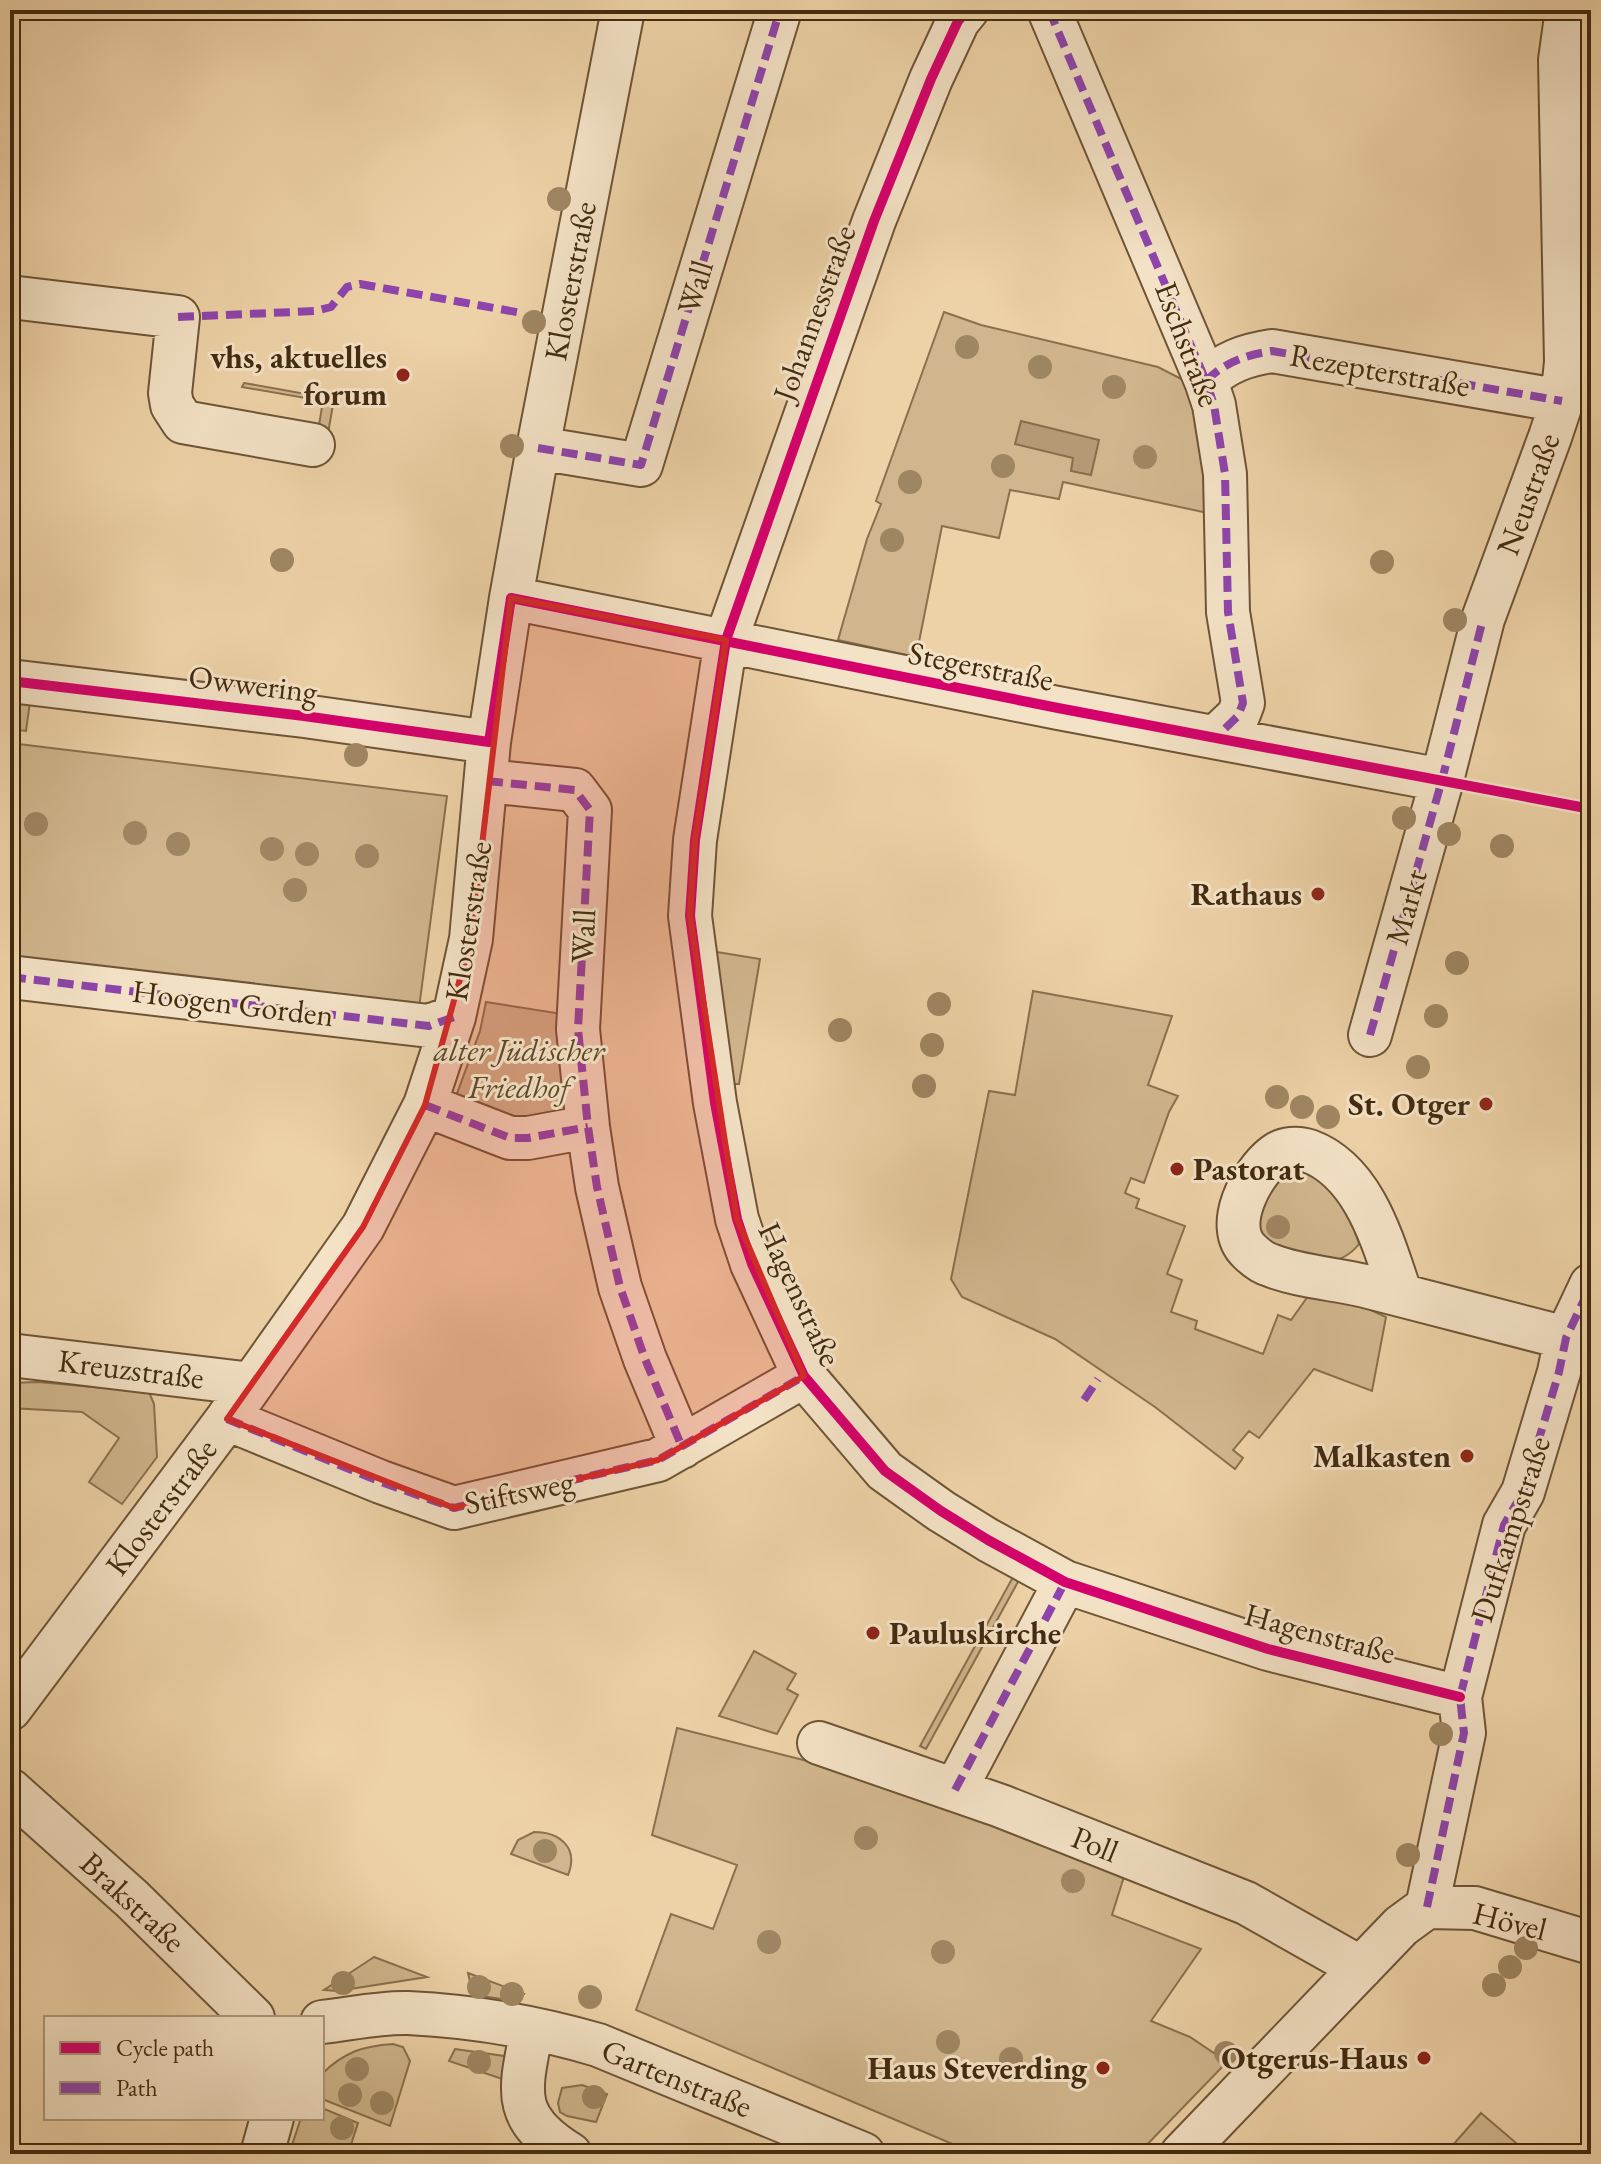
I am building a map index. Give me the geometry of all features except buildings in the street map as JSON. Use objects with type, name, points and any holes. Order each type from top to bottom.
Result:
[{"type":"street","name":"Klosterstraße","points":[[10,1709],[227,1419],[363,1227],[425,1105],[454,1017],[471,939],[488,762],[511,598],[623,10]]},
{"type":"street","name":"Wall","points":[[538,448],[641,465],[780,10]]},
{"type":"street","name":"Johannesstraße","points":[[726,640],[879,209],[931,79],[958,21],[967,10]]},
{"type":"street","name":"Eschstraße","points":[[1049,10],[1214,405],[1225,474],[1228,612],[1243,703],[1238,716],[1216,737]]},
{"type":"street","name":"Neustraße","points":[[1442,780],[1483,619],[1573,378],[1560,60],[1565,10]]},
{"type":"street","points":[[10,297],[178,317],[170,393],[172,405],[183,422],[313,445]]},
{"type":"street","name":"Rezepterstraße","points":[[1206,381],[1230,362],[1272,351],[1573,378]]},
{"type":"street","name":"Stegerstraße","points":[[511,598],[1058,708],[1442,780]]},
{"type":"street","name":"Hagenstraße","points":[[726,640],[695,840],[690,916],[715,1103],[737,1219],[752,1264],[804,1376],[885,1471],[988,1540],[1065,1582],[1268,1649],[1460,1697]]},
{"type":"street","name":"Owwering","points":[[10,681],[304,716],[488,762]]},
{"type":"street","name":"Wall","points":[[488,762],[575,790],[590,810],[578,1029],[588,1127],[597,1187],[620,1287],[645,1359],[682,1447]]},
{"type":"street","name":"Markt","points":[[1370,1035],[1442,780]]},
{"type":"street","name":"Hoogen Gorden","points":[[10,977],[429,1026],[454,1017]]},
{"type":"street","points":[[425,1105],[510,1138],[528,1138],[588,1127]]},
{"type":"street","name":"Dufkampstraße","points":[[1427,1907],[1464,1733],[1460,1697],[1504,1525],[1523,1492],[1559,1372],[1566,1338],[1591,1285]]},
{"type":"street","points":[[1401,1295],[1566,1338]]},
{"type":"street","name":"Kreuzstraße","points":[[10,1355],[252,1384]]},
{"type":"street","name":"Stiftsweg","points":[[227,1419],[381,1482],[454,1508],[658,1460],[804,1376]]},
{"type":"street","points":[[955,1790],[1065,1582]]},
{"type":"street","name":"Poll","points":[[819,1743],[955,1790],[1246,1903],[1361,1968]]},
{"type":"street","name":"Brakstraße","points":[[10,1790],[143,1910],[251,2016]]},
{"type":"street","points":[[1182,2154],[1401,1926],[1427,1907]]},
{"type":"street","name":"Hövel","points":[[1427,1907],[1475,1908],[1591,1943]]},
{"type":"street","name":"Gartenstraße","points":[[324,2022],[405,2013],[532,2029],[598,2045],[863,2154]]},
{"type":"street","points":[[532,2029],[524,2067],[523,2103],[535,2126],[552,2143],[570,2154]]},
{"type":"street","points":[[262,2154],[271,2120]]},
{"type":"highlighted area","points":[[511,598],[726,640],[695,840],[690,916],[737,1219],[804,1376],[658,1460],[454,1508],[227,1419],[363,1227],[425,1105],[471,939]]},
{"type":"green space","points":[[944,312],[981,325],[1158,367],[1195,386],[1217,515],[1063,482],[1059,499],[1010,490],[999,538],[942,526],[916,657],[838,640],[867,539],[881,504],[876,501]]},
{"type":"green space","points":[[244,383],[334,399],[327,439],[317,437],[323,401],[242,387]]},
{"type":"green space","points":[[10,700],[30,702],[26,731],[10,729]]},
{"type":"green space","points":[[10,743],[447,796],[419,1008],[10,963]]},
{"type":"green space","points":[[711,951],[760,959],[739,1084],[734,1084]]},
{"type":"green space","points":[[1033,991],[1172,1016],[1148,1085],[1178,1096],[1169,1112],[1144,1183],[1131,1178],[1125,1193],[1139,1199],[1136,1208],[1185,1226],[1167,1274],[1182,1280],[1171,1312],[1197,1321],[1195,1329],[1263,1354],[1278,1315],[1291,1320],[1316,1285],[1386,1317],[1372,1391],[1314,1369],[1259,1438],[1249,1431],[1233,1450],[1243,1458],[1235,1469],[1155,1407],[1055,1339],[962,1297],[951,1279],[989,1091],[1015,1095]]},
{"type":"green space","name":"alter Jüdischer Friedhof","points":[[486,1002],[569,1015],[572,1112],[489,1123],[455,1099],[480,1031]]},
{"type":"green space","points":[[1288,1153],[1346,1202],[1359,1244],[1340,1259],[1304,1263],[1267,1259],[1246,1208]]},
{"type":"green space","points":[[38,1382],[149,1392],[154,1404],[157,1457],[122,1504],[89,1482],[119,1438],[82,1412],[10,1408],[10,1383]]},
{"type":"green space","points":[[1013,1577],[1019,1580],[926,1749],[920,1746]]},
{"type":"green space","points":[[754,1651],[796,1674],[787,1689],[798,1695],[777,1734],[719,1716]]},
{"type":"green space","points":[[677,1728],[831,1767],[1127,1867],[1112,1915],[1201,1949],[1151,2021],[1190,2037],[1227,2062],[1138,2154],[976,2154],[636,2010],[671,1914],[713,1929],[737,1865],[652,1835]]},
{"type":"green space","points":[[534,1832],[552,1835],[565,1843],[571,1857],[568,1875],[511,1854],[518,1840]]},
{"type":"green space","points":[[374,1957],[427,1977],[337,1991],[324,1990]]},
{"type":"green space","points":[[468,1973],[524,1994],[518,2001],[473,1995]]},
{"type":"green space","points":[[393,2044],[403,2047],[410,2061],[390,2126],[324,2100],[324,2072],[338,2060],[372,2046]]},
{"type":"green space","points":[[455,2049],[504,2056],[507,2068],[505,2080],[449,2061]]},
{"type":"green space","points":[[582,2085],[607,2094],[596,2122],[560,2112],[558,2103],[562,2088]]},
{"type":"green space","points":[[324,2109],[358,2123],[348,2154],[289,2154],[300,2120],[324,2120]]},
{"type":"green space","points":[[1481,2113],[1522,2148],[1517,2154],[1445,2154]]},
{"type":"shaded area","points":[[1021,421],[1099,440],[1091,475],[1071,471],[1073,458],[1015,444]]},
{"type":"marked path","points":[[538,448],[641,465],[780,10]]},
{"type":"marked path","points":[[1049,10],[1214,405],[1225,474],[1228,612],[1243,703],[1238,716],[1216,737]]},
{"type":"marked path","points":[[178,317],[316,311],[331,307],[347,287],[360,284],[522,313]]},
{"type":"marked path","points":[[1206,381],[1236,360],[1272,351],[1562,401]]},
{"type":"marked path","points":[[1370,1035],[1442,780],[1483,619]]},
{"type":"marked path","points":[[487,781],[575,790],[590,810],[578,1029],[588,1127],[597,1187],[620,1287],[645,1359],[682,1447]]},
{"type":"marked path","points":[[10,977],[429,1026],[454,1017]]},
{"type":"marked path","points":[[425,1105],[510,1138],[528,1138],[588,1127]]},
{"type":"marked path","points":[[1427,1907],[1464,1733],[1460,1697],[1504,1525],[1523,1492],[1559,1372],[1566,1338],[1591,1285]]},
{"type":"marked path","points":[[227,1419],[381,1482],[454,1508],[658,1460],[804,1376]]},
{"type":"marked path","points":[[1084,1400],[1098,1379]]},
{"type":"marked path","points":[[955,1790],[1065,1582]]},
{"type":"cycle path","points":[[967,10],[958,21],[931,79],[874,221],[726,640],[695,840],[690,916],[715,1103],[737,1219],[752,1264],[804,1376],[885,1471],[941,1511],[1065,1582],[1268,1649],[1460,1697]]},
{"type":"cycle path","points":[[10,681],[304,716],[489,742],[511,598],[1058,708],[1591,809]]},
{"type":"place","name":"vhs, aktuelles forum","points":[[403,375]]},
{"type":"place","name":"Rathaus","points":[[1318,894]]},
{"type":"place","name":"St. Otger","points":[[1486,1104]]},
{"type":"place","name":"Pastorat","points":[[1177,1169]]},
{"type":"place","name":"Malkasten","points":[[1467,1456]]},
{"type":"place","name":"Pauluskirche","points":[[873,1633]]},
{"type":"place","name":"Otgerus-Haus","points":[[1424,2058]]},
{"type":"place","name":"Haus Steverding","points":[[1103,2068]]}]
